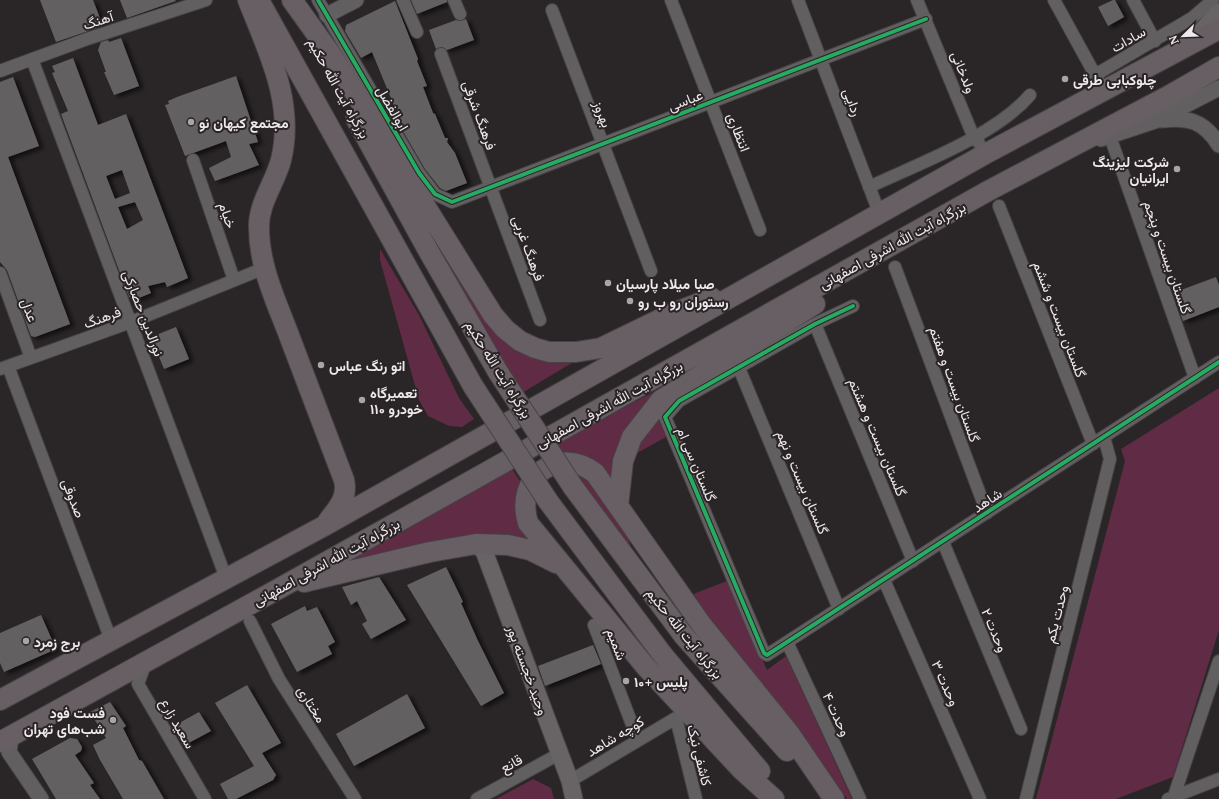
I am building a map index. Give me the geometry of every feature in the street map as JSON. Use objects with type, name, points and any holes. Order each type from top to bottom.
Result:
[{"type":"highway","points":[[248,0],[278,77],[286,112],[285,140],[281,160],[263,205],[258,228],[263,267],[346,489],[344,498],[339,507],[324,526]]},
{"type":"highway","name":"بزرگراه آیت الله حکیم","points":[[259,0],[473,386],[548,500],[662,654],[783,799]]},
{"type":"highway","points":[[291,0],[330,53],[493,315],[505,329],[520,342],[549,352],[576,352],[601,348],[701,301],[759,282]]},
{"type":"highway","name":"بزرگراه آیت الله حکیم","points":[[291,0],[429,252],[498,372],[573,487],[684,636],[830,799]]},
{"type":"highway","points":[[0,700],[324,526],[880,215],[987,153],[1099,83],[1188,45],[1219,29]]},
{"type":"highway","name":"بزرگراه آیت الله اشرفی اصفهانی","points":[[5,740],[147,660],[280,588],[988,191],[1170,95],[1219,66]]},
{"type":"highway","points":[[618,506],[623,461],[632,437],[661,400],[827,296],[894,244]]},
{"type":"highway","points":[[774,799],[741,769],[646,667],[528,523],[525,511],[525,498],[529,486],[539,474],[554,464],[573,462],[586,466],[596,473],[701,624],[789,733],[834,799]]},
{"type":"highway","points":[[280,588],[430,552],[476,544],[508,545],[530,550],[564,566]]},
{"type":"main road","points":[[1188,45],[1219,12]]},
{"type":"main road","name":"وحید خجسته پور","points":[[476,544],[484,552],[492,572],[570,781],[574,799]]},
{"type":"street","name":"آهنگ","points":[[0,71],[206,0]]},
{"type":"street","name":"ابوالفضل","points":[[318,0],[419,173],[435,194],[452,202]]},
{"type":"street","points":[[327,15],[356,0]]},
{"type":"street","points":[[403,0],[417,32]]},
{"type":"street","points":[[454,0],[460,14]]},
{"type":"street","name":"انتظاری","points":[[672,0],[760,230]]},
{"type":"street","name":"ردایی","points":[[798,0],[880,215]]},
{"type":"street","name":"ولدخانی","points":[[917,0],[974,138],[987,153]]},
{"type":"street","points":[[1054,0],[1099,83]]},
{"type":"street","points":[[1133,0],[1155,41]]},
{"type":"street","name":"سادات","points":[[1099,83],[1155,41],[1192,18],[1213,0]]},
{"type":"street","name":"بهروز","points":[[552,10],[651,271]]},
{"type":"street","name":"عباسی","points":[[452,202],[926,19]]},
{"type":"street","name":"فرهنگ شرقی","points":[[441,54],[490,187]]},
{"type":"street","name":"نورالدین حصارکی","points":[[32,59],[226,578]]},
{"type":"street","points":[[1063,151],[1155,121],[1219,88]]},
{"type":"street","points":[[869,187],[974,138],[1022,104],[1030,95]]},
{"type":"street","points":[[1155,121],[1179,118],[1190,120],[1212,133],[1219,145]]},
{"type":"street","name":"گلستان بیست و پنجم","points":[[1113,145],[1195,378]]},
{"type":"street","name":"خیام","points":[[193,160],[234,280]]},
{"type":"street","name":"فرهنگ غربی","points":[[490,187],[540,320]]},
{"type":"street","name":"گلستان بیست و ششم","points":[[999,206],[1093,444]]},
{"type":"street","name":"گلستان بیست و هفتم","points":[[895,266],[987,513]]},
{"type":"street","name":"فرهنگ","points":[[4,368],[131,322],[257,271]]},
{"type":"street","name":"عدل","points":[[0,273],[31,358]]},
{"type":"street","name":"گلستان سی ام","points":[[768,655],[764,653],[665,417],[679,401],[815,324],[854,306]]},
{"type":"street","name":"گلستان بیست و هشتم","points":[[815,324],[913,561]]},
{"type":"street","name":"شاهد","points":[[768,655],[1219,362]]},
{"type":"street","name":"صدوقی","points":[[4,368],[111,640]]},
{"type":"street","name":"گلستان بیست و نهم","points":[[738,368],[839,609]]},
{"type":"street","name":"وحدت یکم","points":[[1026,799],[1110,459],[1104,437]]},
{"type":"street","name":"وحدت ۲","points":[[943,542],[1020,729]]},
{"type":"street","name":"وحدت ۳","points":[[884,580],[980,799]]},
{"type":"street","name":"مختاری","points":[[250,621],[279,679],[355,799]]},
{"type":"street","name":"شمیم","points":[[594,625],[638,740]]},
{"type":"street","name":"وحدت ۴","points":[[787,642],[860,799]]},
{"type":"street","name":"سعید زارع","points":[[147,660],[138,684],[205,799]]},
{"type":"street","points":[[1171,798],[1219,661]]},
{"type":"street","name":"کوچه شاهد","points":[[570,781],[676,718]]},
{"type":"street","name":"کاشفی نیک","points":[[676,718],[696,799]]},
{"type":"street","points":[[5,740],[9,752],[41,799]]},
{"type":"street","name":"قانع","points":[[477,799],[559,754]]},
{"type":"street","points":[[1171,798],[1219,779]]},
{"type":"shaded area","points":[[430,221],[495,325],[580,358],[522,393],[428,230]]},
{"type":"shaded area","points":[[380,249],[419,315],[459,398],[474,419],[462,427],[449,426],[428,416],[419,400],[380,260]]},
{"type":"shaded area","points":[[663,387],[653,399],[615,493],[563,456],[557,443]]},
{"type":"shaded area","points":[[1219,388],[1219,630],[1173,777],[1116,799],[1036,799],[1125,461],[1121,449]]},
{"type":"shaded area","points":[[655,411],[666,437],[628,458]]},
{"type":"shaded area","points":[[510,466],[522,484],[517,500],[517,514],[522,527],[531,541],[321,574],[404,531]]},
{"type":"shaded area","points":[[570,467],[580,469],[624,528],[637,562]]},
{"type":"shaded area","points":[[727,581],[767,670],[786,656],[852,799],[847,799],[792,724],[688,596]]},
{"type":"shaded area","points":[[533,779],[551,788],[554,799],[496,799]]},
{"type":"building","points":[[40,0],[93,0],[103,26],[56,42]]},
{"type":"building","points":[[120,0],[175,0],[176,1],[127,18]]},
{"type":"building","points":[[411,0],[447,0],[447,2],[417,14]]},
{"type":"building","points":[[1115,0],[1124,17],[1108,26],[1098,7]]},
{"type":"building","points":[[395,1],[418,59],[417,61],[427,86],[423,87],[433,113],[435,114],[445,138],[448,138],[447,142],[455,153],[467,183],[446,191],[440,188],[425,169],[400,126],[402,125],[372,52],[361,58],[345,31],[346,25]]},
{"type":"building","points":[[466,19],[474,40],[447,50],[442,47],[436,49],[429,30],[456,20],[460,21]]},
{"type":"building","points":[[121,38],[139,86],[114,95],[104,72],[106,72],[98,50],[101,42],[108,40],[109,42]]},
{"type":"building","points":[[73,58],[98,125],[126,114],[188,278],[167,287],[165,282],[148,286],[151,293],[134,300],[129,297],[61,114],[68,111],[52,73],[55,72],[52,66]],"holes":[[[122,170],[130,193],[115,199],[106,176]],[[135,202],[143,220],[127,229],[118,207]]]},
{"type":"building","points":[[236,76],[258,142],[249,144],[259,165],[215,181],[209,168],[231,157],[226,141],[185,156],[165,105],[169,104],[168,101],[177,97]]},
{"type":"building","points":[[13,77],[39,146],[8,157],[70,324],[35,337],[31,336],[7,270],[0,262],[0,82]]},
{"type":"building","points":[[1216,277],[1219,285],[1219,307],[1183,321],[1173,293]]},
{"type":"building","points":[[176,327],[189,359],[164,369],[151,337]]},
{"type":"building","points":[[446,567],[463,602],[461,603],[478,641],[504,693],[481,706],[407,585]]},
{"type":"building","points":[[379,577],[406,620],[371,639],[362,624],[367,621],[357,601],[351,605],[342,587]]},
{"type":"building","points":[[305,606],[307,611],[317,607],[335,642],[328,646],[332,654],[297,672],[271,624]]},
{"type":"building","name":"برج زمرد","points":[[41,615],[56,649],[4,672],[0,663],[0,633]]},
{"type":"building","points":[[593,645],[601,664],[545,686],[538,666]]},
{"type":"building","points":[[247,685],[281,743],[262,753],[276,775],[273,780],[236,799],[228,799],[220,784],[254,766],[215,703]]},
{"type":"building","points":[[407,694],[425,728],[354,766],[336,734]]},
{"type":"building","points":[[110,702],[126,726],[123,728],[139,760],[142,761],[164,799],[123,799],[100,760],[93,745],[106,738],[90,712]]},
{"type":"building","points":[[199,712],[211,731],[183,746],[172,727]]},
{"type":"building","points":[[70,738],[77,739],[82,747],[81,751],[75,755],[94,783],[90,785],[100,799],[56,799],[32,759]]},
{"type":"cycle path","points":[[318,0],[419,173],[435,194],[452,202],[926,19]]},
{"type":"cycle path","points":[[853,306],[815,324],[679,401],[665,417],[764,653],[767,655],[1219,362]]},
{"type":"place","name":"چلوکبابی طرقی","points":[[1065,79]]},
{"type":"place","name":"مجتمع کیهان نو","points":[[191,122]]},
{"type":"place","name":"شرکت لیزینگ ایرانیان","points":[[1177,169]]},
{"type":"place","name":"صبا میلاد پارسیان","points":[[608,283]]},
{"type":"place","name":"رستوران رو ب رو","points":[[630,301]]},
{"type":"place","name":"اتو رنگ عباس","points":[[321,365]]},
{"type":"place","name":"تعمیرگاه خودرو ۱۱۰","points":[[362,400]]},
{"type":"place","name":"برج زمرد","points":[[26,641]]},
{"type":"place","name":"پلیس +۱۰","points":[[626,681]]},
{"type":"place","name":"فست فود شب‌های تهران","points":[[113,720]]}]
